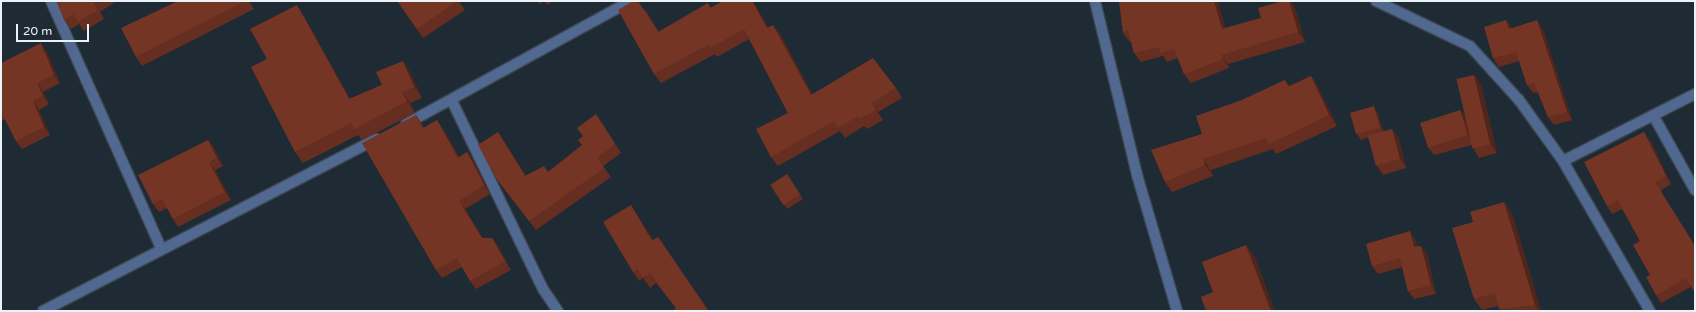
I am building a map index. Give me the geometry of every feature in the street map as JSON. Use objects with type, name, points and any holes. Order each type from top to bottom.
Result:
[{"type":"street","points":[[52,1],[161,248]]},
{"type":"street","points":[[43,311],[161,248],[452,101],[632,1]]},
{"type":"street","points":[[1094,1],[1137,175],[1177,311]]},
{"type":"street","points":[[1376,1],[1470,46],[1518,100],[1564,161],[1650,311]]},
{"type":"street","points":[[1564,161],[1695,94]]},
{"type":"street","points":[[452,101],[543,289],[558,311]]},
{"type":"street","points":[[1653,115],[1695,190]]},
{"type":"building","points":[[61,1],[95,1],[93,2],[98,10],[78,22],[73,14],[64,20],[57,3]]},
{"type":"building","points":[[178,1],[245,1],[136,57],[121,28]]},
{"type":"building","points":[[457,1],[417,29],[398,2]]},
{"type":"building","points":[[633,1],[638,1],[658,32],[708,3],[710,8],[723,1],[752,1],[767,28],[773,25],[811,95],[873,58],[896,88],[872,103],[876,110],[860,119],[858,116],[838,128],[834,121],[771,157],[756,129],[788,113],[744,29],[710,48],[709,44],[654,74],[618,10]]},
{"type":"building","points":[[1119,1],[1214,1],[1222,29],[1261,18],[1258,8],[1283,1],[1289,1],[1298,32],[1221,55],[1223,59],[1184,74],[1174,49],[1160,53],[1159,47],[1134,53],[1128,31],[1123,33]]},
{"type":"building","points":[[297,5],[349,99],[382,85],[376,72],[403,61],[414,87],[402,92],[407,101],[354,129],[351,123],[295,152],[251,67],[267,59],[250,29]]},
{"type":"building","points":[[1506,20],[1509,29],[1537,20],[1567,112],[1548,117],[1534,83],[1527,85],[1516,52],[1493,58],[1484,27]]},
{"type":"building","points":[[41,43],[54,75],[37,83],[43,96],[33,101],[44,127],[16,141],[1,112],[1,63]]},
{"type":"building","points":[[1474,75],[1490,144],[1472,148],[1456,79]]},
{"type":"building","points":[[1311,76],[1329,115],[1269,144],[1266,138],[1203,159],[1205,165],[1165,182],[1151,150],[1202,134],[1196,116],[1242,100],[1285,80],[1288,87]]},
{"type":"building","points":[[1374,106],[1380,127],[1356,134],[1350,113]]},
{"type":"building","points":[[1460,110],[1468,135],[1428,148],[1420,123]]},
{"type":"building","points":[[596,114],[615,144],[597,158],[604,168],[529,221],[496,178],[478,145],[498,132],[525,176],[544,166],[548,172],[582,145],[578,140],[583,136],[577,128]]},
{"type":"building","points":[[416,115],[423,128],[437,120],[458,158],[467,152],[484,185],[459,201],[482,238],[492,238],[505,261],[470,281],[457,258],[436,270],[362,143]]},
{"type":"building","points":[[1392,129],[1400,159],[1376,165],[1368,135]]},
{"type":"building","points":[[1644,132],[1666,176],[1655,182],[1695,246],[1695,293],[1686,278],[1656,295],[1646,277],[1650,275],[1633,245],[1640,241],[1618,200],[1607,206],[1584,162]]},
{"type":"building","points":[[208,140],[217,158],[209,162],[225,192],[173,219],[162,199],[153,204],[138,175]]},
{"type":"building","points":[[787,174],[800,194],[783,205],[770,185]]},
{"type":"building","points":[[1504,202],[1535,305],[1499,309],[1495,293],[1474,299],[1452,228],[1473,222],[1470,212]]},
{"type":"building","points":[[631,205],[652,241],[658,237],[708,311],[672,311],[676,308],[650,273],[643,278],[637,269],[633,272],[603,222]]},
{"type":"building","points":[[1410,231],[1414,247],[1421,246],[1431,285],[1408,291],[1400,258],[1372,266],[1366,244]]},
{"type":"building","points":[[1246,245],[1271,311],[1206,311],[1201,297],[1213,292],[1202,262]]}]
